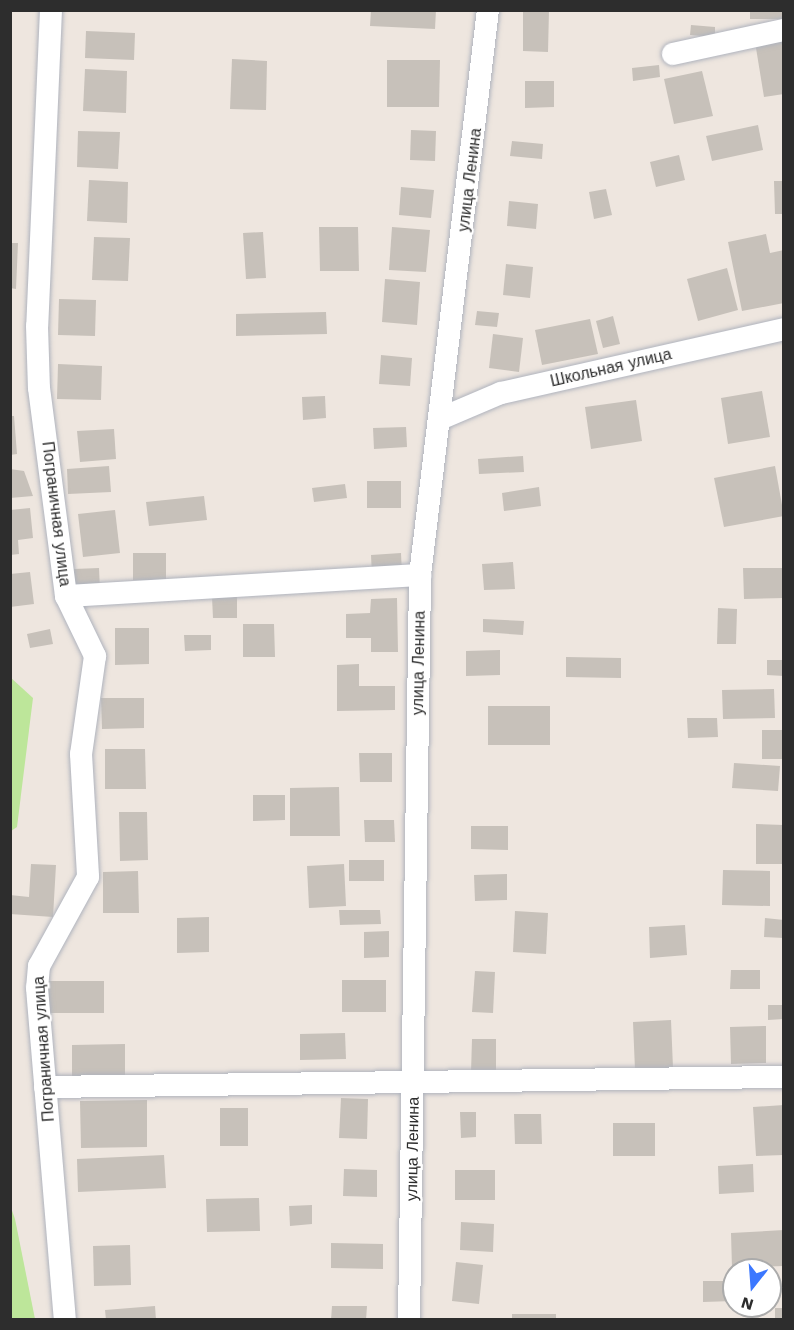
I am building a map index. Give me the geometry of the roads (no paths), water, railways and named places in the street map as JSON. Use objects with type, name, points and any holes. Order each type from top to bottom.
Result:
[{"type":"street","name":"Пограничная улица","points":[[51,10],[38,359],[66,596],[95,656],[81,754],[91,852],[81,896],[39,966],[45,1087],[64,1320]]},
{"type":"street","name":"улица Ленина","points":[[409,1320],[420,575],[431,457],[442,418],[488,10]]},
{"type":"street","points":[[673,54],[783,30]]},
{"type":"street","name":"Школьная улица","points":[[442,418],[501,393],[783,329]]},
{"type":"street","points":[[66,596],[420,575]]},
{"type":"street","points":[[45,1087],[783,1077]]}]
